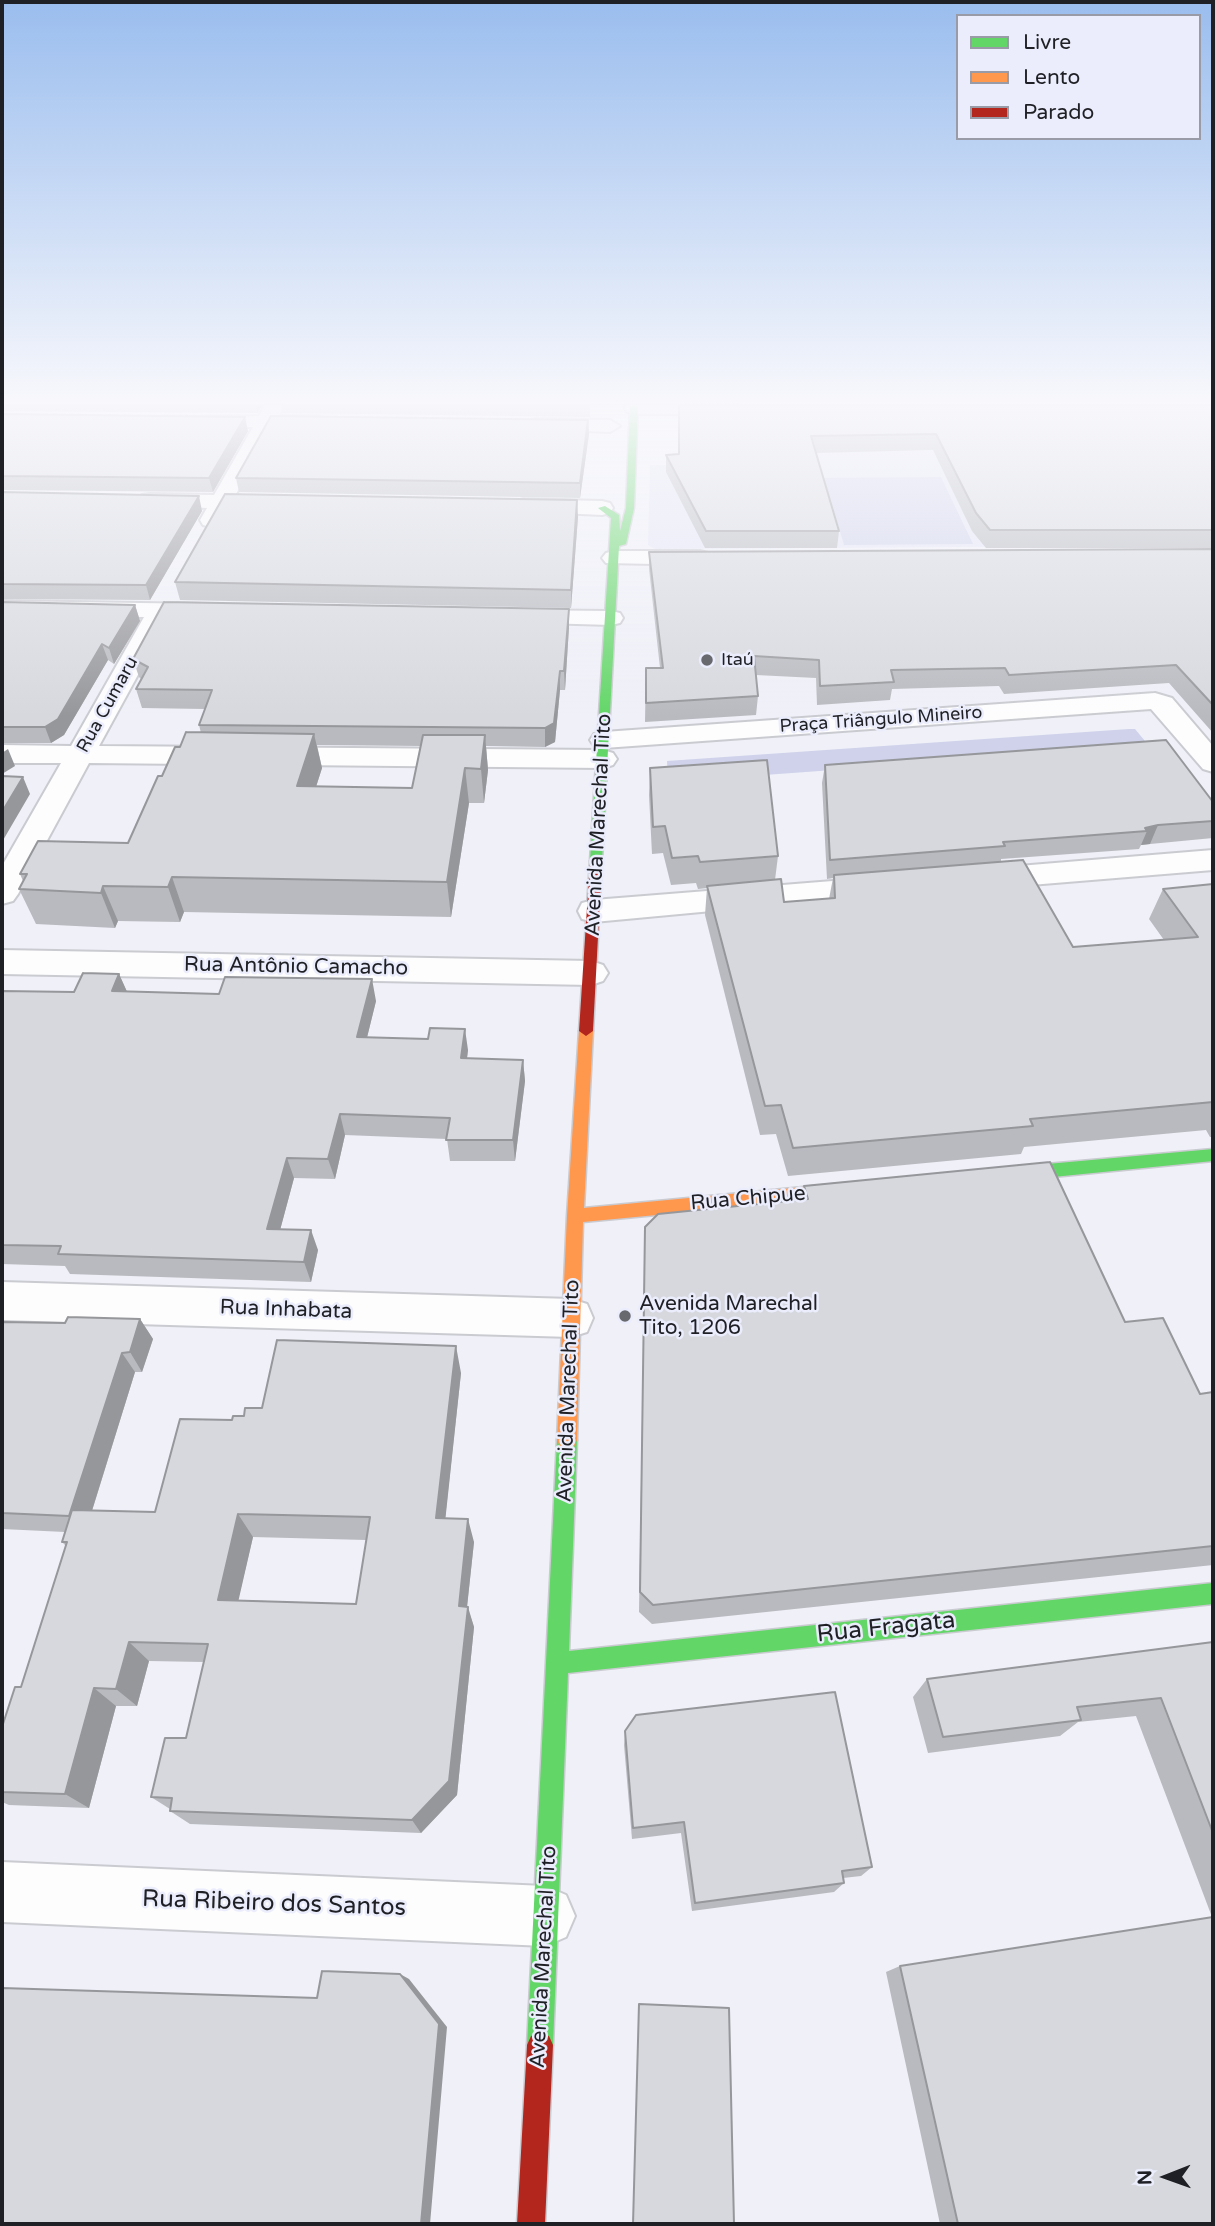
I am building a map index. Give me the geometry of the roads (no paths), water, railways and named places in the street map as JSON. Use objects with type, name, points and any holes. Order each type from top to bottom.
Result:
[{"type":"main road","points":[[609,509],[616,517],[614,558]]},
{"type":"main road","name":"Avenida Marechal Tito","points":[[531,2224],[559,1663],[575,1216],[614,558],[619,554],[630,509]]},
{"type":"main road","points":[[980,1177],[1213,1155]]},
{"type":"main road","name":"Rua Chipue","points":[[575,1216],[870,1188]]},
{"type":"main road","name":"Rua Fragata","points":[[559,1663],[1213,1594]]},
{"type":"street","points":[[201,538],[217,509]]},
{"type":"street","points":[[614,558],[729,558]]},
{"type":"street","name":"Rua Cumaru","points":[[2,894],[174,586]]},
{"type":"street","points":[[2,608],[230,612]]},
{"type":"street","points":[[494,616],[611,618]]},
{"type":"street","name":"Praça Triângulo Mineiro","points":[[2,754],[79,756],[604,749],[1158,702],[1213,763]]},
{"type":"street","points":[[950,882],[1213,860]]},
{"type":"street","points":[[594,911],[909,885]]},
{"type":"street","name":"Rua Antônio Camacho","points":[[2,962],[591,973]]},
{"type":"street","name":"Rua Inhabata","points":[[2,1301],[571,1318]]},
{"type":"street","name":"Rua Ribeiro dos Santos","points":[[2,1892],[545,1916]]},
{"type":"place","name":"Itaú","points":[[707,660]]},
{"type":"place","name":"Avenida Marechal Tito, 1206","points":[[625,1316]]}]
